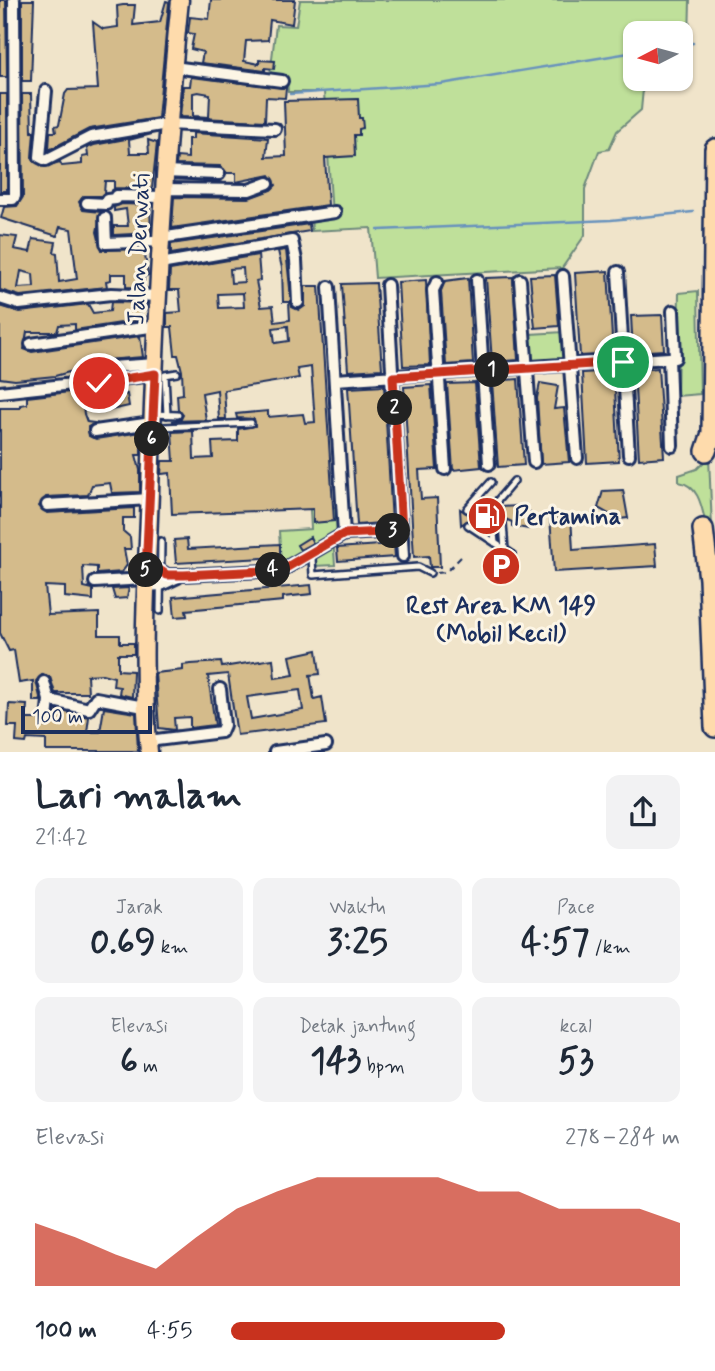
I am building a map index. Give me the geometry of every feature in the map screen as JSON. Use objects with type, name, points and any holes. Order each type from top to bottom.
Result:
[{"type":"highway","points":[[706,451],[712,433],[715,149]]},
{"type":"highway","points":[[703,529],[709,579],[715,727]]},
{"type":"main road","name":"Jalan Derwati","points":[[148,746],[144,707],[151,578],[150,499],[157,417],[162,193],[180,0]]},
{"type":"street","points":[[0,199],[15,196],[14,0]]},
{"type":"street","points":[[173,66],[282,81]]},
{"type":"street","points":[[0,88],[13,88]]},
{"type":"street","points":[[46,91],[40,156],[46,160],[91,137],[167,124],[275,129]]},
{"type":"street","points":[[163,172],[219,174]]},
{"type":"street","points":[[87,202],[106,204],[116,196],[249,190],[268,183]]},
{"type":"street","points":[[105,218],[106,243],[160,240],[335,212]]},
{"type":"street","points":[[160,264],[292,241],[296,260],[298,302]]},
{"type":"street","points":[[618,272],[629,455]]},
{"type":"street","points":[[563,276],[577,458]]},
{"type":"street","points":[[477,280],[489,464]]},
{"type":"street","points":[[520,280],[534,462]]},
{"type":"street","points":[[436,282],[433,290],[445,469]]},
{"type":"street","points":[[387,285],[403,556]]},
{"type":"street","points":[[329,287],[344,534]]},
{"type":"street","points":[[6,300],[30,303],[111,294],[158,296]]},
{"type":"street","points":[[335,380],[675,358],[673,311]]},
{"type":"street","points":[[31,344],[157,326]]},
{"type":"street","points":[[669,358],[671,446]]},
{"type":"street","points":[[111,367],[158,373]]},
{"type":"street","points":[[0,392],[158,373]]},
{"type":"street","points":[[95,431],[157,417]]},
{"type":"street","points":[[47,505],[150,499]]},
{"type":"street","points":[[95,582],[167,575],[282,570],[344,534],[402,531]]},
{"type":"street","points":[[44,682],[48,700],[47,719]]},
{"type":"street","points":[[148,746],[221,732],[224,725],[220,689]]},
{"type":"street","points":[[48,700],[89,709],[96,698],[144,707]]},
{"type":"street","points":[[275,751],[326,745]]},
{"type":"lane","points":[[158,373],[177,373]]},
{"type":"lane","points":[[178,415],[157,417],[163,427],[251,423]]},
{"type":"lane","points":[[492,507],[514,481]]},
{"type":"lane","points":[[467,509],[491,482]]},
{"type":"lane","points":[[480,495],[480,508]]},
{"type":"lane","points":[[502,495],[503,507]]},
{"type":"lane","points":[[494,523],[495,543]]},
{"type":"lane","points":[[503,523],[505,550]]},
{"type":"lane","points":[[481,524],[482,534]]},
{"type":"lane","points":[[468,525],[512,554]]},
{"type":"lane","points":[[160,611],[151,578],[161,541]]},
{"type":"lane","points":[[311,553],[313,575],[418,567],[430,573]]},
{"type":"path","points":[[430,573],[446,572],[461,557]]},
{"type":"shaded area","points":[[88,317],[88,333],[145,328],[143,377],[0,395],[0,330]]},
{"type":"green space","points":[[300,0],[690,0],[689,21],[623,21],[623,91],[643,91],[641,110],[617,131],[609,149],[599,151],[585,189],[585,235],[562,268],[375,278],[371,228],[312,231],[311,218],[332,216],[324,92],[288,92],[287,77],[270,75],[276,25],[296,26]]},
{"type":"green space","points":[[698,291],[700,394],[677,396],[679,293]]},
{"type":"green space","points":[[564,332],[566,360],[532,363],[530,334]]},
{"type":"green space","points":[[709,457],[712,528],[707,529],[696,494],[686,484],[679,482],[679,475],[697,469]]},
{"type":"green space","points":[[340,507],[341,532],[333,537],[335,565],[313,566],[312,558],[304,551],[281,564],[279,531],[311,529],[310,509]]},
{"type":"building","points":[[0,0],[6,0],[7,77],[0,77]]},
{"type":"building","points":[[22,0],[34,0],[31,81],[22,81]]},
{"type":"building","points":[[211,0],[295,0],[292,24],[270,20],[268,40],[246,41],[244,61],[259,64],[259,60],[275,61],[274,69],[265,68],[265,71],[201,63],[203,52],[191,49],[194,34],[188,33],[190,17],[209,19]]},
{"type":"building","points":[[166,1],[169,2],[158,118],[89,129],[49,150],[50,132],[56,132],[55,126],[59,125],[68,90],[98,89],[93,22],[103,29],[118,27],[117,6],[135,5],[133,25],[160,22]]},
{"type":"building","points":[[191,77],[286,88],[285,98],[266,97],[265,121],[180,117],[183,86],[190,86]],"holes":[[[193,93],[210,94],[209,117],[193,116]]]},
{"type":"building","points":[[0,94],[7,94],[7,191],[0,191]]},
{"type":"building","points":[[22,94],[31,94],[34,132],[32,157],[43,167],[60,162],[62,166],[82,164],[82,157],[88,156],[87,148],[94,145],[152,134],[129,140],[130,153],[149,153],[148,140],[157,143],[152,189],[114,188],[114,181],[105,181],[104,193],[101,196],[84,196],[79,202],[83,210],[101,212],[97,232],[102,250],[144,249],[148,275],[144,277],[144,288],[126,287],[126,274],[111,274],[111,280],[106,281],[107,287],[20,296],[0,290],[0,235],[17,237],[14,249],[30,252],[33,239],[56,242],[54,252],[57,253],[59,282],[77,279],[71,229],[60,227],[57,236],[1,218],[4,207],[17,206],[23,197]],"holes":[[[21,271],[33,274],[34,287],[18,288]]]},
{"type":"building","points":[[358,99],[359,118],[362,118],[363,128],[359,129],[359,135],[354,135],[355,156],[325,158],[328,205],[172,228],[174,197],[249,198],[271,190],[276,185],[270,175],[236,182],[236,173],[227,173],[220,166],[176,165],[177,157],[188,158],[188,139],[193,139],[193,133],[268,138],[266,157],[286,156],[284,101]]},
{"type":"building","points":[[122,204],[150,205],[151,233],[114,235],[114,226],[128,226],[126,209],[114,211],[114,207]]},
{"type":"building","points":[[309,224],[310,231],[171,254],[171,244]]},
{"type":"building","points":[[286,250],[292,307],[299,310],[305,306],[305,286],[319,286],[334,521],[313,523],[313,509],[172,514],[170,473],[161,474],[162,461],[174,461],[172,432],[193,431],[194,459],[213,458],[212,442],[238,441],[238,429],[255,426],[254,419],[237,418],[236,414],[268,411],[268,417],[303,414],[305,423],[315,422],[311,367],[297,369],[299,378],[224,390],[226,419],[219,419],[217,390],[202,393],[206,420],[172,421],[181,419],[183,415],[178,410],[177,395],[183,394],[182,371],[178,355],[175,355],[172,327],[167,327],[167,313],[181,312],[179,290],[169,290],[170,270],[258,255],[260,280],[256,281],[261,307],[273,306],[275,322],[290,320],[289,302],[283,302],[282,268],[278,251]],"holes":[[[243,268],[244,282],[231,283],[230,269]],[[243,293],[244,307],[219,308],[218,294]],[[288,326],[289,341],[275,343],[273,328]]]},
{"type":"building","points":[[608,271],[613,354],[580,356],[575,273]]},
{"type":"building","points":[[555,275],[559,326],[535,328],[530,276]]},
{"type":"building","points":[[513,277],[518,360],[492,362],[486,278]]},
{"type":"building","points":[[468,278],[473,363],[446,365],[441,291],[445,281]]},
{"type":"building","points":[[426,280],[430,365],[403,366],[398,282]]},
{"type":"building","points":[[376,283],[382,369],[348,371],[342,284]]},
{"type":"building","points":[[111,302],[146,303],[145,310],[140,309],[141,320],[75,330],[75,324],[59,325],[57,332],[27,332],[24,349],[32,352],[140,336],[143,357],[107,360],[103,367],[106,373],[90,374],[87,367],[55,376],[15,380],[0,378],[0,306],[20,312],[88,304],[93,313],[110,311]]},
{"type":"building","points":[[662,315],[664,350],[633,352],[631,316]]},
{"type":"building","points":[[658,368],[664,457],[639,459],[634,370]]},
{"type":"building","points":[[614,371],[619,461],[587,463],[582,373]]},
{"type":"building","points":[[518,379],[524,465],[498,467],[492,381]]},
{"type":"building","points":[[475,383],[481,467],[453,470],[447,384]]},
{"type":"building","points":[[540,383],[558,386],[554,409],[564,408],[569,462],[541,464],[537,398]]},
{"type":"building","points":[[431,385],[437,469],[419,470],[421,499],[437,498],[440,567],[430,567],[429,556],[414,557],[404,387]]},
{"type":"building","points":[[384,386],[392,522],[357,525],[348,388]]},
{"type":"building","points":[[87,390],[87,397],[82,398],[84,414],[87,422],[95,423],[88,427],[89,436],[96,439],[141,432],[141,455],[136,455],[140,470],[140,492],[112,493],[110,483],[92,485],[88,495],[46,497],[39,506],[47,513],[134,508],[134,518],[123,518],[123,531],[130,537],[131,549],[124,549],[127,565],[122,572],[97,574],[97,567],[83,566],[84,587],[93,589],[93,600],[65,597],[65,587],[45,586],[48,615],[99,613],[99,635],[120,635],[120,643],[134,643],[134,654],[118,654],[118,670],[133,671],[132,697],[119,694],[120,687],[113,686],[114,677],[102,674],[87,675],[88,693],[55,693],[50,677],[43,674],[36,681],[41,701],[33,701],[33,681],[19,683],[14,650],[9,651],[0,633],[0,408],[20,408],[20,405],[27,404],[27,397]]},
{"type":"building","points":[[122,391],[122,395],[127,394],[129,406],[106,411],[104,395]]},
{"type":"building","points":[[623,490],[628,518],[609,520],[609,514],[598,508],[603,491]]},
{"type":"building","points":[[518,506],[519,510],[530,512],[535,520],[528,529],[512,526],[512,522],[503,518],[498,522],[492,518],[488,524],[476,524],[468,520],[461,525],[460,509],[468,514],[475,508],[480,513],[485,507],[492,512],[499,507]]},
{"type":"building","points":[[571,516],[573,550],[655,544],[657,566],[554,572],[550,517]]},
{"type":"building","points":[[310,537],[313,543],[300,550],[297,545]]},
{"type":"building","points":[[187,539],[188,549],[280,544],[280,557],[176,563],[174,540]]},
{"type":"building","points":[[394,544],[395,557],[338,561],[337,548]]},
{"type":"building","points":[[311,585],[312,594],[283,597],[283,601],[186,610],[187,616],[175,617],[173,597]]},
{"type":"building","points":[[129,588],[127,598],[115,599],[112,589]]},
{"type":"building","points":[[317,650],[320,674],[310,675],[314,699],[322,697],[326,724],[237,735],[228,674],[208,676],[215,725],[190,728],[190,717],[174,718],[175,730],[159,728],[155,673],[183,670],[183,665],[191,664],[221,662],[222,667],[273,659],[275,678],[294,675],[290,656]],"holes":[[[300,690],[303,710],[251,719],[247,697]]]},
{"type":"building","points":[[9,704],[27,705],[26,719],[39,719],[46,727],[54,723],[56,710],[89,717],[87,732],[100,732],[104,708],[136,713],[138,751],[46,751],[46,740],[27,739],[26,743],[16,742],[17,726],[8,726]]},
{"type":"waterway","points":[[290,94],[441,84],[623,54]]},
{"type":"waterway","points":[[378,230],[611,220],[693,212]]},
{"type":"place","name":"Pertamina","points":[[487,516]]},
{"type":"place","name":"Rest Area KM 149 (Mobil Kecil)","points":[[501,566]]},
{"type":"route","points":[[99,383],[155,374],[146,572],[161,571],[167,575],[184,575],[282,570],[344,534],[402,531],[393,377],[623,362]]}]
